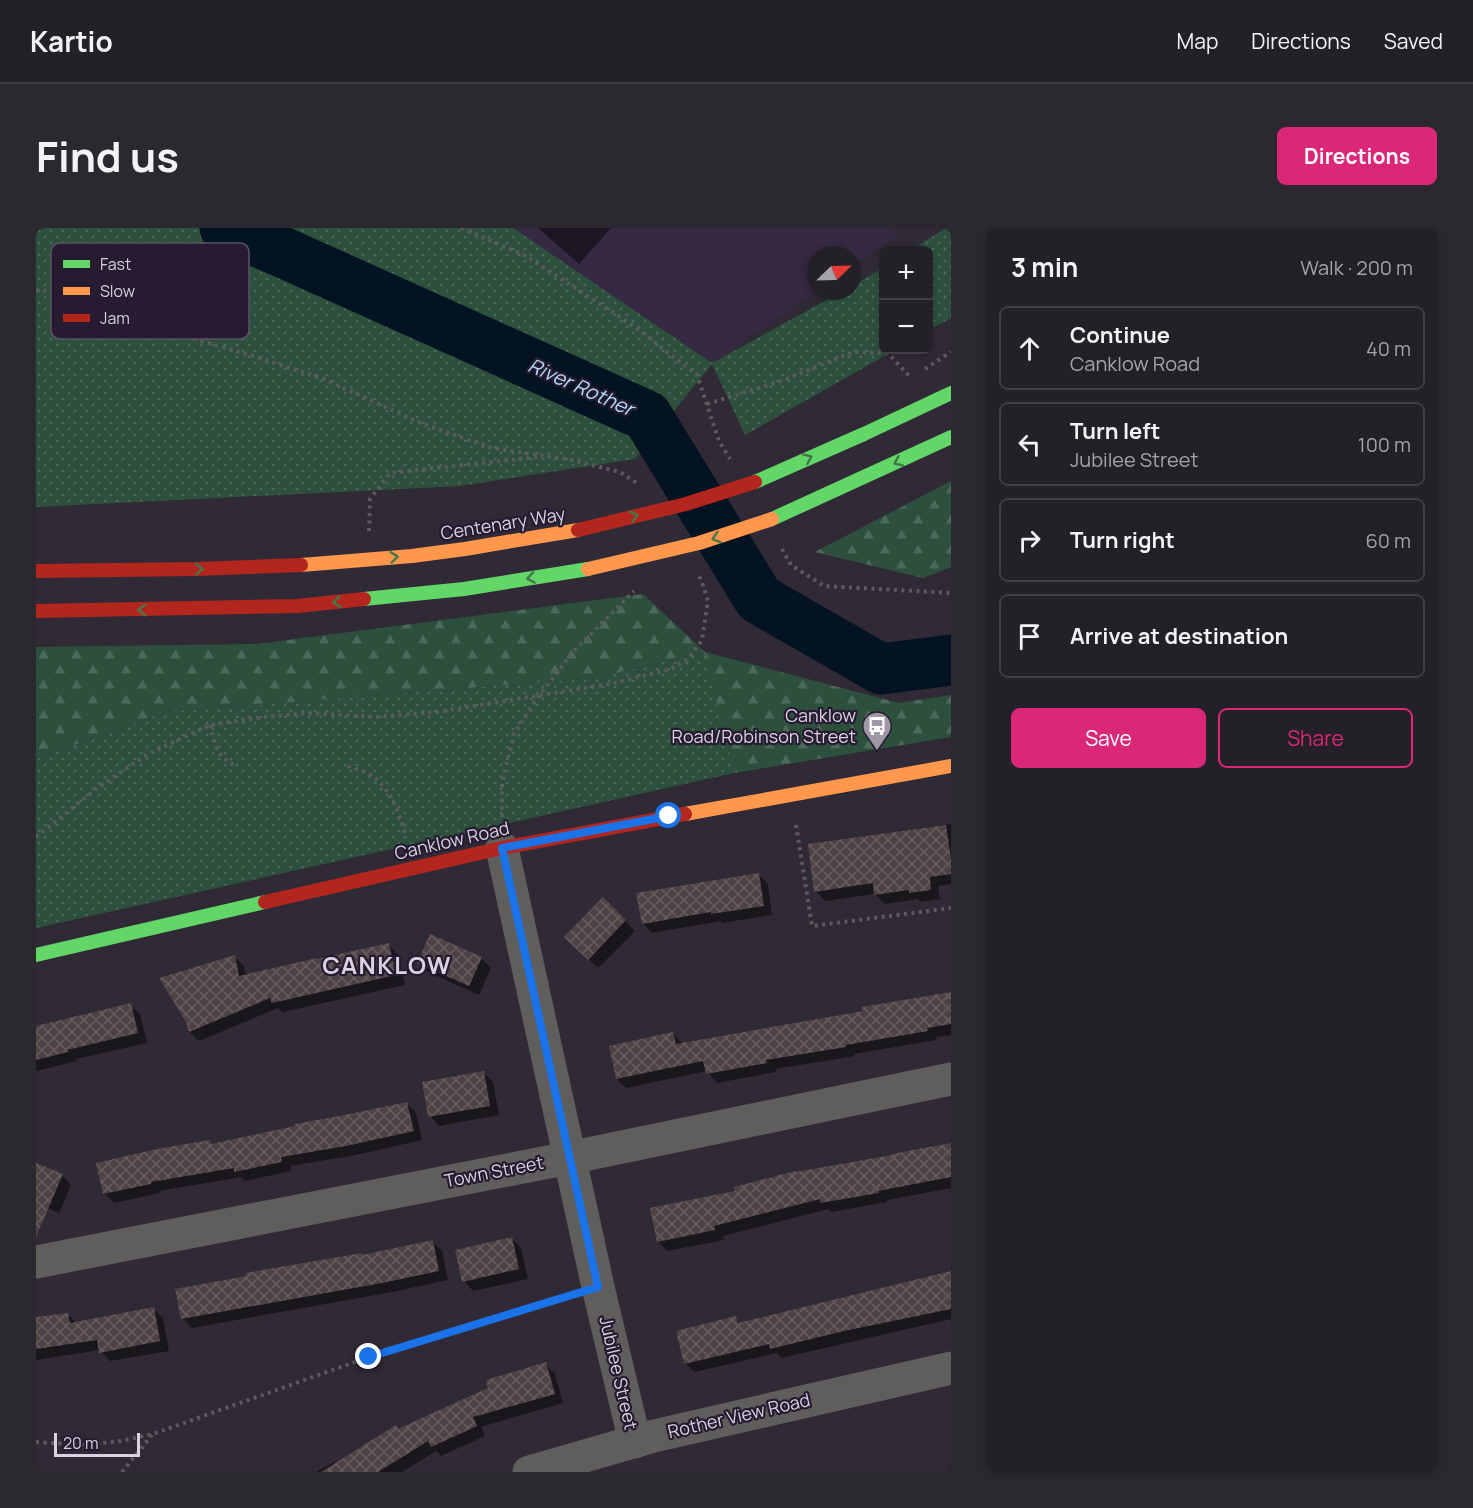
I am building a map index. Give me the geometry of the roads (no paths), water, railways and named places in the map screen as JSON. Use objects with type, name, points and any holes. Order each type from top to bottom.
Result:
[{"type":"main road","name":"Centenary Way","points":[[36,571],[161,571],[370,560],[465,549],[578,530],[686,504],[754,482],[951,393]]},
{"type":"main road","points":[[36,611],[297,606],[464,589],[588,569],[699,543],[772,519],[951,438]]},
{"type":"main road","name":"Canklow Road","points":[[36,956],[502,848],[951,766]]},
{"type":"street","name":"Jubilee Street","points":[[502,848],[569,1158],[635,1442]]},
{"type":"street","name":"Town Street","points":[[36,1262],[569,1158],[951,1079]]},
{"type":"street","name":"Rother View Road","points":[[529,1472],[654,1436],[951,1368]]},
{"type":"waterway","name":"River Rother","points":[[225,228],[647,416],[759,599],[881,669],[951,660]]},
{"type":"place","name":"Canklow Road/Robinson Street","points":[[877,752]]},
{"type":"district","name":"CANKLOW","points":[[387,966]]}]
